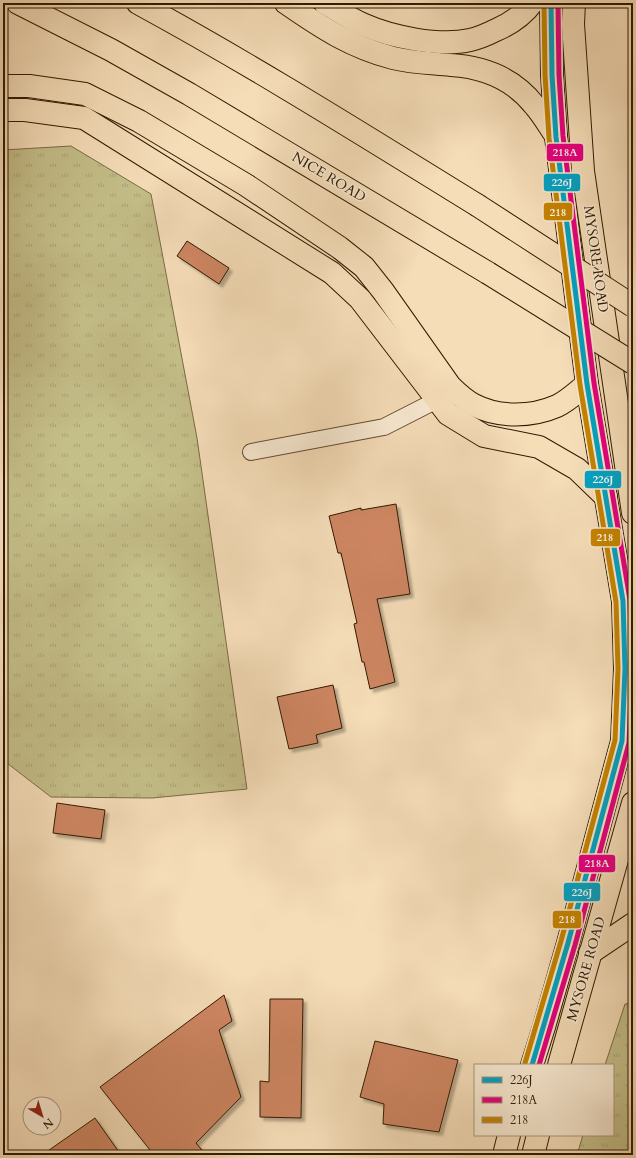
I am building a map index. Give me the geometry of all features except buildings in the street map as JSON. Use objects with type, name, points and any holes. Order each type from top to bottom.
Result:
[{"type":"highway","name":"NICE ROAD","points":[[18,3],[111,50],[189,94],[488,273],[633,363]]},
{"type":"highway","points":[[138,3],[202,38],[287,88],[477,206],[633,306]]},
{"type":"highway","points":[[286,3],[323,29],[369,52],[421,64],[473,67],[496,74],[518,87],[535,106],[556,137]]},
{"type":"highway","points":[[325,3],[363,24],[389,33],[419,40],[446,42],[470,40],[488,34],[508,24],[527,10],[532,3]]},
{"type":"highway","name":"MYSORE ROAD","points":[[532,1064],[568,944],[622,741],[625,669],[623,601],[587,384],[556,137],[552,75],[551,3]]},
{"type":"highway","name":"MYSORE ROAD","points":[[574,3],[573,24],[583,171],[633,513]]},
{"type":"highway","points":[[3,86],[29,86],[85,94],[139,121],[246,185],[340,248],[364,267],[383,291],[450,386],[462,398],[474,405],[494,412],[515,414],[537,412],[558,405],[573,396],[587,384]]},
{"type":"highway","points":[[3,110],[25,110],[84,118],[332,273],[360,299],[448,414],[484,436],[539,447],[577,469],[606,497]]},
{"type":"highway","name":"MYSORE ROAD","points":[[559,1064],[633,803]]},
{"type":"highway","points":[[590,954],[633,924]]},
{"type":"highway","points":[[504,1155],[509,1136]]},
{"type":"highway","points":[[533,1155],[538,1136]]},
{"type":"street","points":[[251,452],[384,427],[437,400]]},
{"type":"green space","points":[[71,146],[151,194],[197,438],[247,789],[152,798],[51,797],[3,760],[3,150]]},
{"type":"green space","points":[[633,1003],[633,1155],[577,1155],[583,1136],[614,1136],[614,1064],[605,1064],[625,1004]]},
{"type":"transit line","name":"218","points":[[525,1063],[561,941],[615,740],[618,669],[616,602],[580,385],[549,138],[545,75],[544,3]]},
{"type":"transit line","name":"226J","points":[[532,1064],[568,943],[622,741],[625,669],[623,601],[587,384],[556,137],[552,75],[551,3]]},
{"type":"transit line","name":"218A","points":[[539,1064],[575,945],[629,743],[632,669],[630,600],[594,383],[563,136],[559,75],[558,3]]}]
